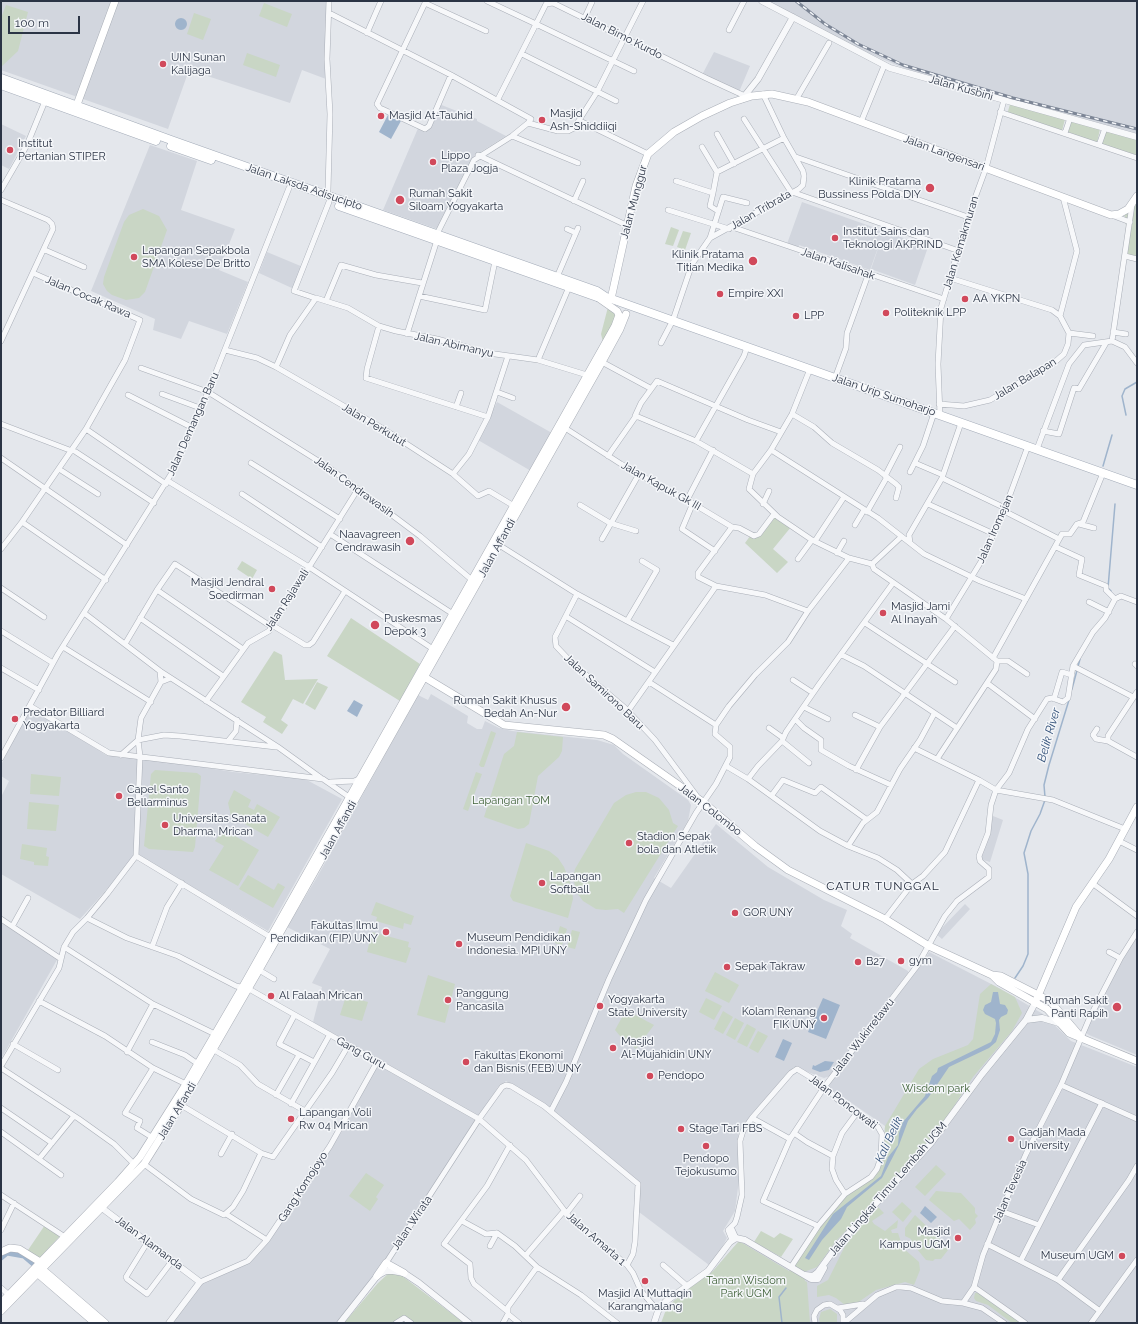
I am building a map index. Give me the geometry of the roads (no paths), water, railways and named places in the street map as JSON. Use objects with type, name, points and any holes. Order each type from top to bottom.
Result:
[{"type":"main road","points":[[75,109],[115,1]]},
{"type":"main road","name":"Jalan Laksda Adisucipto","points":[[1,78],[75,109],[437,237],[520,267],[568,287],[630,305]]},
{"type":"main road","name":"Jalan Laksda Adisucipto","points":[[1,85],[45,101],[75,109]]},
{"type":"main road","name":"Jalan Langensari","points":[[743,97],[772,94],[797,98],[1111,215]]},
{"type":"main road","name":"Jalan Munggur","points":[[608,298],[636,186],[648,154],[674,132],[718,108],[743,97]]},
{"type":"main road","name":"Jalan Laksda Adisucipto","points":[[189,149],[289,188],[328,199]]},
{"type":"main road","points":[[1111,215],[1119,214],[1132,205],[1137,196]]},
{"type":"main road","name":"Jalan Laksda Adisucipto","points":[[437,237],[495,261],[557,277],[599,292],[608,298]]},
{"type":"main road","points":[[608,298],[624,308],[626,314],[634,309],[640,308]]},
{"type":"main road","points":[[608,298],[617,310],[618,315],[615,326]]},
{"type":"main road","name":"Jalan Urip Sumoharjo","points":[[630,305],[1137,485]]},
{"type":"main road","name":"Jalan Affandi","points":[[562,426],[588,375],[599,361],[615,326],[626,314]]},
{"type":"main road","name":"Jalan Affandi","points":[[1,1311],[65,1237],[100,1206],[182,1105],[214,1050],[245,989],[325,846],[562,426],[599,361],[620,329],[626,314]]},
{"type":"main road","name":"Jalan Affandi","points":[[325,846],[360,779],[422,676],[433,649],[453,614],[499,545],[517,507]]},
{"type":"main road","name":"Jalan Colombo","points":[[422,676],[504,725],[610,737],[701,801],[755,846],[788,870],[805,880],[885,919],[929,946],[992,975],[1001,976],[1054,1003],[1081,1037]]},
{"type":"main road","points":[[1036,1003],[1071,917],[1082,896],[1119,841],[1137,807]]},
{"type":"main road","name":"Jalan Affandi","points":[[1,1303],[144,1164],[154,1141],[186,1084],[215,1034],[259,970],[273,939]]},
{"type":"main road","name":"Jalan Colombo","points":[[992,975],[999,982],[1049,1011],[1069,1033],[1137,1061]]},
{"type":"main road","points":[[1,1252],[10,1248],[19,1249],[95,1323]]},
{"type":"main road","points":[[386,1263],[404,1273]]},
{"type":"main road","name":"Jalan Wirata","points":[[377,1276],[386,1263]]},
{"type":"main road","points":[[38,1268],[105,1323]]},
{"type":"street","points":[[328,199],[330,114],[327,58],[329,1]]},
{"type":"street","points":[[367,33],[381,1]]},
{"type":"street","points":[[488,1],[634,71]]},
{"type":"street","points":[[528,123],[558,131],[568,131],[574,128],[580,121],[597,92],[623,37],[643,1]]},
{"type":"street","points":[[728,30],[744,1]]},
{"type":"street","points":[[743,97],[758,79],[793,17],[762,1]]},
{"type":"street","points":[[451,75],[429,126],[425,129],[380,108],[377,104],[426,2],[486,31]]},
{"type":"street","name":"Jalan Bimo Kurdo","points":[[498,100],[536,24],[551,2],[585,17],[743,97]]},
{"type":"street","points":[[585,17],[592,2]]},
{"type":"street","points":[[329,13],[498,100],[529,117],[530,120],[512,136],[478,156],[474,160],[437,237],[407,334]]},
{"type":"street","name":"Jalan Kusbini","points":[[793,17],[884,66],[1137,137]]},
{"type":"street","points":[[797,98],[829,44]]},
{"type":"street","points":[[522,54],[616,101]]},
{"type":"street","points":[[861,122],[884,66]]},
{"type":"street","name":"Jalan Tribrata","points":[[661,343],[673,320],[692,264],[710,238],[799,189],[804,180],[803,171],[784,138],[763,94]]},
{"type":"street","name":"Jalan Kemakmuran","points":[[910,472],[923,446],[940,404],[938,364],[940,311],[968,217],[986,168],[1004,100]]},
{"type":"street","points":[[1,190],[26,145],[45,101]]},
{"type":"street","points":[[1000,112],[1137,158]]},
{"type":"street","points":[[1064,133],[1070,118]]},
{"type":"street","points":[[744,119],[792,192],[959,251]]},
{"type":"street","points":[[580,121],[648,154]]},
{"type":"street","points":[[1099,145],[1105,128]]},
{"type":"street","points":[[717,134],[734,164]]},
{"type":"street","points":[[512,136],[578,163]]},
{"type":"street","points":[[717,172],[784,138]]},
{"type":"street","points":[[702,147],[717,172],[710,206],[718,211]]},
{"type":"street","points":[[478,156],[626,225]]},
{"type":"street","points":[[796,157],[968,217]]},
{"type":"street","points":[[676,181],[713,192]]},
{"type":"street","points":[[574,201],[583,182]]},
{"type":"street","name":"Jalan Demangan Baru","points":[[1,758],[53,663],[154,503],[179,460],[191,427],[208,392],[225,350],[289,188]]},
{"type":"street","points":[[710,238],[724,196],[747,202]]},
{"type":"street","points":[[1060,316],[1077,252],[1063,196]]},
{"type":"street","name":"Jalan Abimanyu","points":[[328,199],[294,291],[352,310],[380,326],[407,334],[508,356],[538,360],[588,375]]},
{"type":"street","points":[[1,200],[48,220],[52,224],[53,229],[45,250],[1,341]]},
{"type":"street","points":[[1043,431],[1059,434],[1074,388],[1079,389],[1109,342],[1113,332],[1132,205]]},
{"type":"street","name":"Jalan Kalisahak","points":[[668,210],[730,228],[944,299]]},
{"type":"street","points":[[1111,215],[1130,222]]},
{"type":"street","points":[[557,277],[577,230],[567,229]]},
{"type":"street","points":[[45,250],[84,267]]},
{"type":"street","points":[[1125,256],[1137,259]]},
{"type":"street","points":[[419,296],[485,310],[495,261]]},
{"type":"street","points":[[326,301],[341,265],[376,275],[422,283]]},
{"type":"street","name":"Jalan Cocak Rawa","points":[[34,273],[140,319],[125,360],[86,429]]},
{"type":"street","points":[[835,378],[846,348],[847,333],[868,275]]},
{"type":"street","points":[[950,278],[1052,310],[1060,316],[1069,333],[1093,336]]},
{"type":"street","points":[[538,360],[568,287]]},
{"type":"street","points":[[276,367],[290,335],[315,298]]},
{"type":"street","points":[[380,326],[367,369],[366,378],[488,417]]},
{"type":"street","points":[[1113,332],[1126,334]]},
{"type":"street","name":"Jalan Balapan","points":[[940,404],[964,406],[984,402],[996,396],[1062,357],[1068,344],[1069,333]]},
{"type":"street","points":[[1037,449],[1069,364],[1078,350],[1086,344],[1109,342],[1125,347],[1137,363]]},
{"type":"street","points":[[696,441],[744,356],[747,346]]},
{"type":"street","name":"Jalan Perkutut","points":[[225,350],[257,358],[276,367],[382,428],[453,474],[478,496],[489,491],[517,507]]},
{"type":"street","points":[[453,474],[469,454],[488,417],[508,356]]},
{"type":"street","points":[[599,361],[650,388]]},
{"type":"street","name":"Jalan Cendrawasih","points":[[140,368],[208,392],[328,467],[420,536],[475,582]]},
{"type":"street","points":[[810,369],[792,414],[771,450],[753,474],[749,489],[774,514],[814,541],[849,558],[872,564]]},
{"type":"street","points":[[608,456],[635,416],[650,388],[657,381],[748,420],[781,432]]},
{"type":"street","points":[[497,392],[513,398]]},
{"type":"street","points":[[456,407],[461,393]]},
{"type":"street","points":[[162,394],[200,408]]},
{"type":"street","points":[[128,395],[191,427]]},
{"type":"street","points":[[792,414],[814,426],[832,443],[886,476],[899,487],[896,498]]},
{"type":"street","points":[[635,416],[696,441],[753,474]]},
{"type":"street","points":[[910,544],[909,535],[943,476],[962,423]]},
{"type":"street","points":[[1,424],[74,451],[154,503]]},
{"type":"street","name":"Jalan Kapuk Gk III","points":[[562,426],[608,456],[670,492],[693,503],[732,527],[739,528],[754,536],[759,534],[774,514]]},
{"type":"street","points":[[1,549],[59,469],[74,451],[86,429],[167,482],[309,567],[433,649]]},
{"type":"street","points":[[855,525],[866,511],[886,476],[900,446]]},
{"type":"street","name":"Jalan Iromejan","points":[[946,619],[994,534],[1005,509],[1028,446]]},
{"type":"street","points":[[687,500],[713,450]]},
{"type":"street","points":[[771,450],[820,480],[932,558],[971,577],[1026,599]]},
{"type":"street","points":[[1,458],[127,544]]},
{"type":"street","points":[[251,463],[340,518]]},
{"type":"street","points":[[915,463],[943,476],[1059,539]]},
{"type":"street","points":[[59,469],[98,494]]},
{"type":"street","points":[[938,759],[996,669],[995,659],[1062,534],[1070,534],[1082,522],[1103,473]]},
{"type":"street","points":[[602,538],[639,474]]},
{"type":"street","name":"Jalan Rajawali","points":[[206,701],[222,676],[243,649],[252,639],[267,633],[358,489]]},
{"type":"street","points":[[763,504],[769,491]]},
{"type":"street","points":[[242,494],[322,547]]},
{"type":"street","points":[[798,559],[814,541],[844,497]]},
{"type":"street","points":[[693,503],[682,529],[715,551]]},
{"type":"street","points":[[928,504],[994,534]]},
{"type":"street","points":[[580,505],[610,523],[636,531]]},
{"type":"street","points":[[22,522],[106,580]]},
{"type":"street","points":[[1079,524],[1094,528]]},
{"type":"street","points":[[732,527],[698,577],[716,586],[765,595],[808,611]]},
{"type":"street","points":[[330,534],[453,614]]},
{"type":"street","points":[[872,564],[901,537]]},
{"type":"street","points":[[837,553],[844,541]]},
{"type":"street","points":[[499,545],[577,594],[673,645]]},
{"type":"street","points":[[1056,547],[1082,559],[1079,575],[1106,586],[1106,590],[1117,598]]},
{"type":"street","points":[[627,1265],[633,1254],[635,1242],[638,1184],[550,1112],[566,1082],[646,900],[701,801],[716,784],[730,757],[732,749],[715,734],[716,725],[729,706],[755,675],[785,646],[808,611],[849,558]]},
{"type":"street","points":[[627,621],[657,570],[642,561]]},
{"type":"street","points":[[125,644],[157,590],[175,564],[269,625],[302,644],[309,645],[313,642],[345,590]]},
{"type":"street","points":[[872,564],[874,569],[946,619],[995,659],[1008,661],[1028,674]]},
{"type":"street","points":[[748,779],[758,766],[783,740],[813,693],[893,583]]},
{"type":"street","points":[[628,711],[716,586]]},
{"type":"street","points":[[1,588],[44,617]]},
{"type":"street","points":[[157,590],[243,649]]},
{"type":"street","name":"Jalan Samirono Baru","points":[[577,594],[567,617],[555,637],[556,646],[572,663],[628,711],[655,740],[701,801]]},
{"type":"street","points":[[996,790],[1009,773],[1028,729],[1047,700],[1054,699],[1066,701],[1075,667],[1093,632],[1109,612],[1117,598],[1122,596],[1137,602]]},
{"type":"street","points":[[1089,602],[1109,612]]},
{"type":"street","points":[[84,613],[160,671],[278,747],[303,766],[350,797]]},
{"type":"street","points":[[567,617],[655,672]]},
{"type":"street","points":[[140,618],[222,676]]},
{"type":"street","points":[[864,623],[956,682]]},
{"type":"street","points":[[856,770],[880,727],[954,626]]},
{"type":"street","points":[[1,631],[53,663]]},
{"type":"street","points":[[63,647],[151,702]]},
{"type":"street","points":[[842,655],[864,666],[957,728]]},
{"type":"street","points":[[1075,667],[1135,695],[1108,736],[1108,741]]},
{"type":"street","points":[[1,668],[39,690]]},
{"type":"street","points":[[134,1164],[114,1144],[1,1067],[13,1044],[59,968],[64,947],[73,932],[87,918],[136,856],[140,756],[138,740],[141,718],[162,682],[160,671]]},
{"type":"street","points":[[1054,699],[1062,672],[1072,675]]},
{"type":"street","points":[[162,682],[172,678]]},
{"type":"street","points":[[793,680],[813,693]]},
{"type":"street","points":[[649,682],[716,725]]},
{"type":"street","points":[[987,683],[1035,718]]},
{"type":"street","points":[[30,706],[102,750],[121,755],[140,756],[325,780],[335,783],[360,779]]},
{"type":"street","points":[[804,707],[828,719]]},
{"type":"street","points":[[848,846],[866,819],[877,812],[891,785],[920,740],[934,714]]},
{"type":"street","points":[[855,715],[880,727]]},
{"type":"street","points":[[795,719],[804,728],[821,740],[821,750],[856,770],[891,785]]},
{"type":"street","points":[[228,741],[236,731],[237,720]]},
{"type":"street","points":[[769,728],[809,763]]},
{"type":"street","points":[[1097,729],[1093,737],[1101,741],[1108,741],[1137,757]]},
{"type":"street","points":[[121,755],[138,740],[164,735],[278,747]]},
{"type":"street","points":[[914,748],[996,790],[1044,798],[1125,829]]},
{"type":"street","points":[[726,766],[748,779],[813,826],[848,846],[884,862],[912,884]]},
{"type":"street","points":[[772,796],[783,780],[815,793],[821,787],[866,819]]},
{"type":"street","points":[[885,919],[912,884],[923,876],[945,852],[979,780]]},
{"type":"street","name":"Jalan Wukirretawu","points":[[818,1226],[776,1208],[763,1201],[763,1198],[790,1139],[825,1086],[906,982],[929,946],[945,916],[953,907],[989,877],[990,871],[980,861],[979,856],[988,833],[991,805],[996,790]]},
{"type":"street","points":[[1119,841],[1137,850]]},
{"type":"street","points":[[136,856],[273,939]]},
{"type":"street","points":[[152,946],[167,907],[182,883]]},
{"type":"street","points":[[1092,883],[1137,916]]},
{"type":"street","points":[[13,925],[28,898]]},
{"type":"street","name":"Gang Guru","points":[[87,918],[127,938],[178,956],[245,989],[479,1119]]},
{"type":"street","points":[[1,919],[13,925],[54,952],[61,959]]},
{"type":"street","name":"Jalan Tevesia","points":[[963,1303],[974,1287],[987,1244],[1026,1154],[1061,1085],[1081,1037],[1120,958],[1137,932]]},
{"type":"street","points":[[64,947],[153,1004],[215,1034]]},
{"type":"street","points":[[54,952],[62,953]]},
{"type":"street","points":[[1109,952],[1120,958]]},
{"type":"street","points":[[259,970],[274,979]]},
{"type":"street","points":[[39,1001],[105,1036],[153,1068],[186,1084]]},
{"type":"street","name":"Jalan Lingkar Timur Lembah UGM","points":[[734,1239],[745,1240],[805,1275],[817,1274],[837,1246],[931,1143],[982,1074],[1026,1020],[1036,1003]]},
{"type":"street","points":[[127,1052],[153,1004]]},
{"type":"street","points":[[294,1016],[278,1044],[314,1062]]},
{"type":"street","points":[[1026,1020],[1046,1018],[1061,1024]]},
{"type":"street","points":[[290,1104],[329,1036]]},
{"type":"street","points":[[152,1042],[185,1055],[198,1064]]},
{"type":"street","points":[[13,1044],[58,1070]]},
{"type":"street","points":[[182,1105],[261,1153],[271,1157],[276,1155],[332,1073],[348,1046]]},
{"type":"street","points":[[214,1050],[240,1065],[253,1080],[290,1104],[305,1111]]},
{"type":"street","points":[[276,1095],[299,1055]]},
{"type":"street","name":"Gang Komojoyo","points":[[200,1282],[248,1261],[267,1240],[330,1146],[377,1062]]},
{"type":"street","points":[[153,1068],[125,1113],[140,1121],[137,1128],[154,1141]]},
{"type":"street","name":"Jalan Poncowati","points":[[752,1118],[795,1069],[825,1086],[837,1100],[856,1114],[878,1127],[882,1134],[881,1157],[877,1169],[870,1177],[845,1194],[818,1226],[792,1268]]},
{"type":"street","name":"Jalan Wirata","points":[[386,1263],[479,1119],[502,1087],[506,1085],[511,1086],[550,1112]]},
{"type":"street","points":[[1061,1085],[1137,1119]]},
{"type":"street","points":[[1021,1260],[1102,1103]]},
{"type":"street","points":[[1,1108],[52,1143]]},
{"type":"street","points":[[845,1194],[836,1180],[832,1169],[833,1156],[842,1134],[856,1114]]},
{"type":"street","points":[[39,1159],[74,1116]]},
{"type":"street","points":[[654,1323],[658,1311],[664,1302],[713,1267],[734,1239],[730,1228],[737,1217],[742,1195],[740,1141],[742,1131],[752,1118],[790,1139]]},
{"type":"street","name":"Jalan Amarta 1","points":[[479,1119],[510,1145],[534,1169],[565,1212],[627,1265],[633,1273],[641,1291],[658,1311]]},
{"type":"street","points":[[1,1132],[61,1175]]},
{"type":"street","points":[[794,1133],[833,1156]]},
{"type":"street","points":[[221,1154],[232,1134]]},
{"type":"street","points":[[510,1145],[487,1186],[445,1245],[468,1262],[472,1281],[519,1323]]},
{"type":"street","points":[[226,1214],[233,1207],[248,1182],[261,1153]]},
{"type":"street","points":[[144,1164],[191,1199],[221,1215],[226,1214],[267,1240]]},
{"type":"street","points":[[1058,1280],[1129,1180],[1137,1166]]},
{"type":"street","points":[[1,1195],[65,1237]]},
{"type":"street","points":[[526,1255],[580,1196]]},
{"type":"street","points":[[1,1230],[14,1203]]},
{"type":"street","name":"Jalan Alamanda","points":[[100,1206],[200,1282]]},
{"type":"street","points":[[1001,1211],[1039,1225]]},
{"type":"street","points":[[462,1221],[486,1234],[497,1233],[526,1255],[537,1267],[581,1295],[618,1323]]},
{"type":"street","points":[[490,1246],[497,1233]]},
{"type":"street","points":[[147,1243],[126,1277],[147,1294],[172,1261]]},
{"type":"street","points":[[987,1244],[1058,1280],[1100,1311]]},
{"type":"street","points":[[1092,1323],[1137,1260]]},
{"type":"street","points":[[663,1265],[687,1286]]},
{"type":"street","points":[[503,1323],[522,1285],[537,1267]]},
{"type":"street","points":[[377,1276],[393,1270],[404,1273],[469,1323]]},
{"type":"street","name":"Jalan Wirata","points":[[340,1323],[377,1276]]},
{"type":"street","points":[[169,1323],[200,1282]]},
{"type":"street","points":[[843,1323],[864,1304],[886,1291],[901,1287],[911,1288],[942,1301],[963,1303],[985,1309],[1004,1323]]},
{"type":"street","points":[[974,1287],[1025,1323]]},
{"type":"street","points":[[1,1288],[9,1295]]},
{"type":"street","points":[[815,1322],[816,1312],[821,1306],[830,1304],[838,1308],[843,1315],[843,1323]]},
{"type":"street","points":[[838,1308],[864,1304]]},
{"type":"street","points":[[396,1323],[404,1318],[411,1323]]},
{"type":"water","points":[[179,18],[183,18],[187,24],[183,30],[179,30],[175,26],[175,22]]},
{"type":"water","points":[[389,113],[402,119],[391,139],[379,132]]},
{"type":"water","points":[[354,700],[363,705],[357,717],[347,711]]},
{"type":"water","points":[[993,992],[998,992],[1000,1004],[1005,1005],[1008,1010],[1007,1014],[999,1020],[1000,1030],[996,1042],[989,1048],[949,1067],[928,1098],[908,1121],[899,1145],[882,1178],[847,1207],[841,1219],[822,1240],[809,1260],[805,1258],[833,1214],[881,1176],[888,1157],[898,1145],[899,1133],[903,1122],[925,1096],[932,1076],[937,1072],[938,1068],[991,1042],[995,1034],[995,1019],[985,1014],[983,1010],[985,1005],[991,1002]]},
{"type":"water","name":"Kolam Renang FIK UNY","points":[[823,998],[840,1005],[826,1039],[808,1032]]},
{"type":"water","points":[[783,1039],[792,1043],[784,1061],[775,1057]]},
{"type":"water","points":[[825,1061],[834,1062],[829,1070],[820,1072],[812,1069],[813,1065],[815,1066]]},
{"type":"water","points":[[925,1206],[937,1217],[931,1223],[920,1213]]},
{"type":"waterway","name":"Kali Belik","points":[[1126,415],[1122,396],[1125,389],[1137,382]]},
{"type":"waterway","name":"Kali Belik","points":[[1103,466],[1112,435]]},
{"type":"waterway","name":"Belik River","points":[[1111,591],[1108,588],[1115,504]]},
{"type":"waterway","name":"Belik River","points":[[1072,689],[1080,659]]},
{"type":"waterway","name":"Belik River","points":[[1045,797],[1044,785],[1069,700]]},
{"type":"waterway","name":"Belik River","points":[[1015,978],[1023,966],[1028,954],[1028,874],[1024,853],[1031,831],[1040,814],[1045,800]]},
{"type":"waterway","points":[[1,1258],[7,1253],[24,1256],[38,1268]]},
{"type":"waterway","name":"Kali Belik","points":[[782,1323],[779,1297],[786,1288]]},
{"type":"railway","points":[[796,1],[825,24],[858,44],[903,65],[1013,98],[1137,129]]},
{"type":"place","name":"UIN Sunan Kalijaga","points":[[163,64]]},
{"type":"place","name":"Masjid At-Tauhid","points":[[381,116]]},
{"type":"place","name":"Masjid Ash-Shiddiiqi","points":[[542,120]]},
{"type":"place","name":"Institut Pertanian STIPER","points":[[10,150]]},
{"type":"place","name":"Lippo Plaza Jogja","points":[[433,162]]},
{"type":"place","name":"Klinik Pratama Bussiness Polda DIY","points":[[930,188]]},
{"type":"place","name":"Rumah Sakit Siloam Yogyakarta","points":[[400,200]]},
{"type":"place","name":"Institut Sains dan Teknologi AKPRIND","points":[[835,238]]},
{"type":"place","name":"Lapangan Sepakbola SMA Kolese De Britto","points":[[134,257]]},
{"type":"place","name":"Klinik Pratama Titian Medika","points":[[753,261]]},
{"type":"place","name":"Empire XXI","points":[[720,294]]},
{"type":"place","name":"AA YKPN","points":[[965,299]]},
{"type":"place","name":"Politeknik LPP","points":[[886,313]]},
{"type":"place","name":"LPP","points":[[796,316]]},
{"type":"place","name":"Naavagreen Cendrawasih","points":[[410,541]]},
{"type":"place","name":"Masjid Jendral Soedirman","points":[[272,589]]},
{"type":"place","name":"Masjid Jami Al Inayah","points":[[883,613]]},
{"type":"place","name":"Puskesmas Depok 3","points":[[375,625]]},
{"type":"place","name":"Rumah Sakit Khusus Bedah An-Nur","points":[[566,707]]},
{"type":"place","name":"Predator Billiard Yogyakarta","points":[[15,719]]},
{"type":"place","name":"Capel Santo Bellarminus","points":[[119,796]]},
{"type":"place","name":"Universitas Sanata Dharma, Mrican","points":[[165,825]]},
{"type":"place","name":"Stadion Sepak bola dan Atletik","points":[[629,843]]},
{"type":"place","name":"Lapangan Softball","points":[[542,883]]},
{"type":"place","name":"GOR UNY","points":[[735,913]]},
{"type":"place","name":"Fakultas Ilmu Pendidikan (FIP) UNY","points":[[386,932]]},
{"type":"place","name":"Museum Pendidikan Indonesia. MPI UNY","points":[[459,944]]},
{"type":"place","name":"gym","points":[[901,961]]},
{"type":"place","name":"B27","points":[[858,962]]},
{"type":"place","name":"Sepak Takraw","points":[[727,967]]},
{"type":"place","name":"Al Falaah Mrican","points":[[271,996]]},
{"type":"place","name":"Panggung Pancasila","points":[[448,1000]]},
{"type":"place","name":"Yogyakarta State University","points":[[600,1006]]},
{"type":"place","name":"Rumah Sakit Panti Rapih","points":[[1117,1007]]},
{"type":"place","name":"Kolam Renang FIK UNY","points":[[824,1018]]},
{"type":"place","name":"Masjid Al-Mujahidin UNY","points":[[613,1048]]},
{"type":"place","name":"Fakultas Ekonomi dan Bisnis (FEB) UNY","points":[[466,1062]]},
{"type":"place","name":"Pendopo","points":[[650,1076]]},
{"type":"place","name":"Lapangan Voli Rw 04 Mrican","points":[[291,1119]]},
{"type":"place","name":"Stage Tari FBS","points":[[681,1129]]},
{"type":"place","name":"Gadjah Mada University","points":[[1011,1139]]},
{"type":"place","name":"Pendopo Tejokusumo","points":[[706,1146]]},
{"type":"place","name":"Masjid Kampus UGM","points":[[958,1238]]},
{"type":"place","name":"Museum UGM","points":[[1122,1256]]},
{"type":"place","name":"Masjid Al Muttaqin Karangmalang","points":[[645,1281]]},
{"type":"district","name":"CATUR TUNGGAL","points":[[883,886]]},
{"type":"park label","name":"Lapangan TOM","points":[[511,801]]},
{"type":"park label","name":"Wisdom park","points":[[936,1089]]},
{"type":"park label","name":"Taman Wisdom Park UGM","points":[[746,1287]]}]
